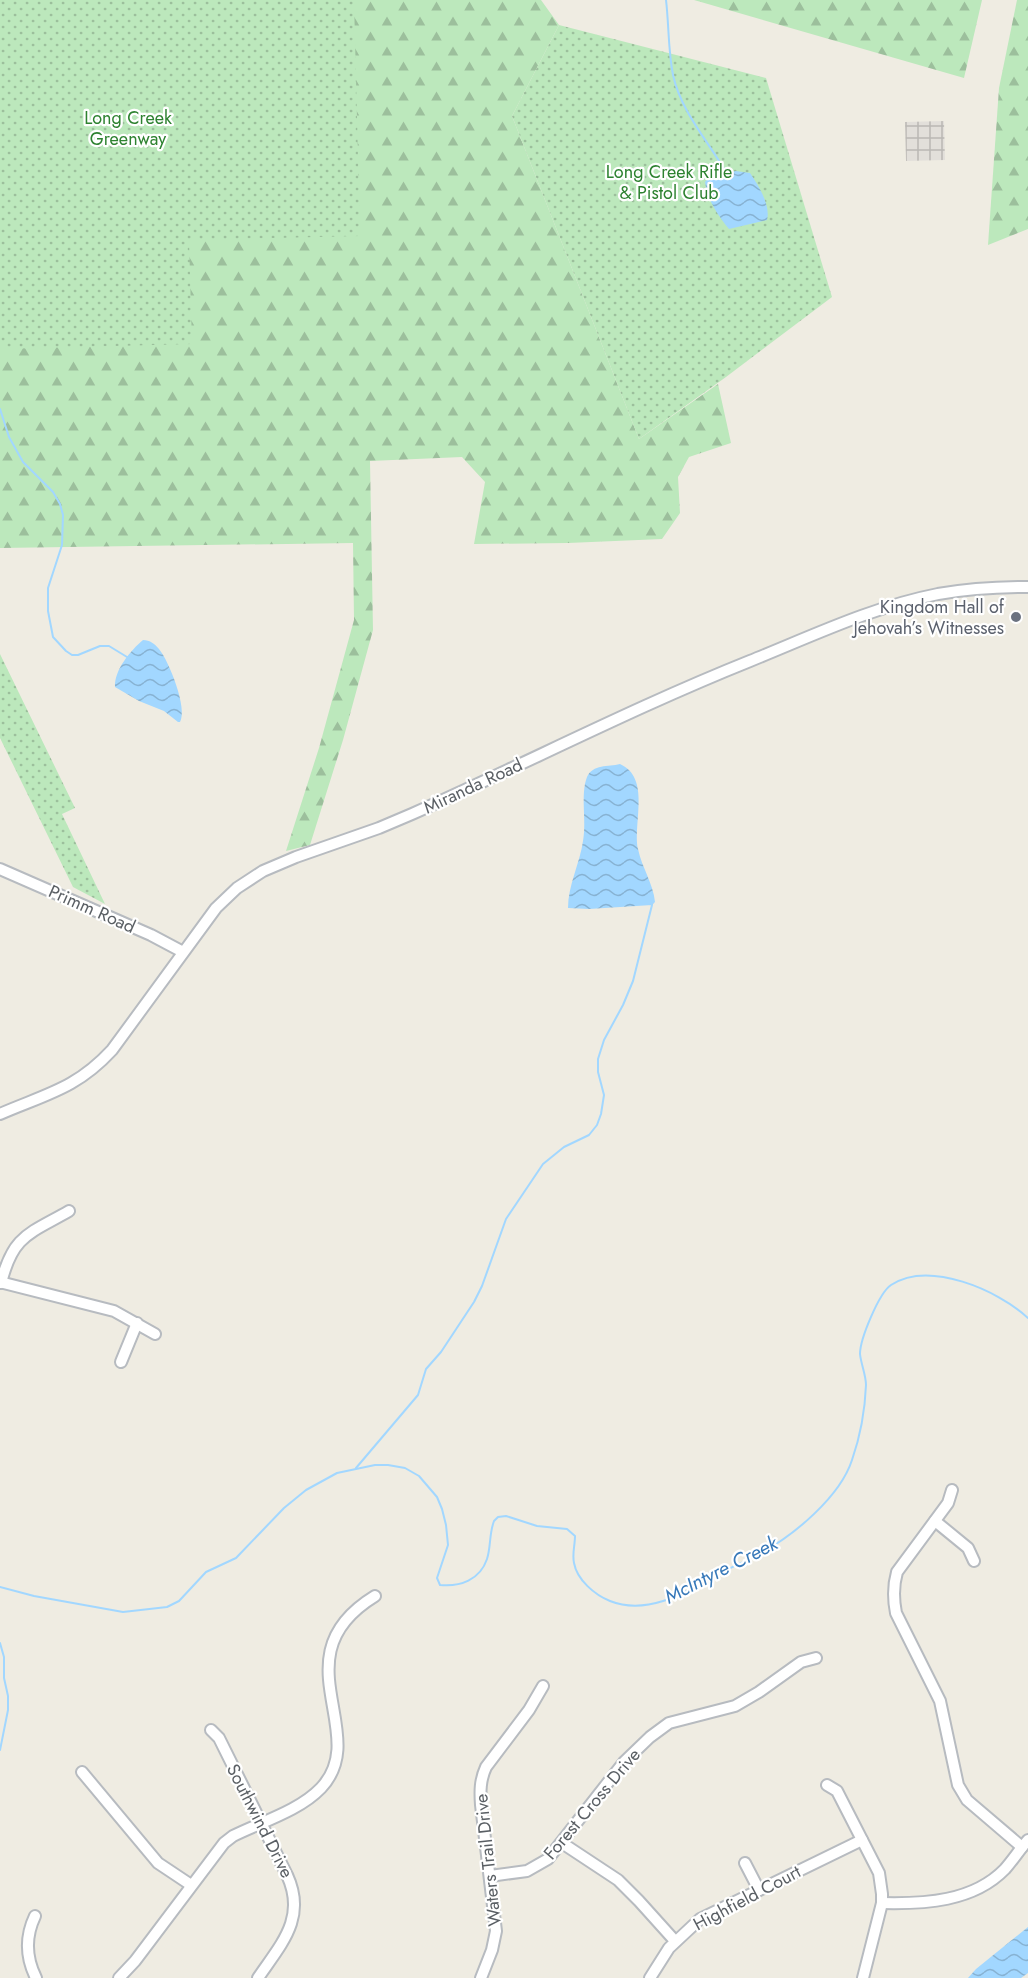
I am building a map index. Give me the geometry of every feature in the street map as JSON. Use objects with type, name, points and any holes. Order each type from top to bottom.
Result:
[{"type":"street","name":"Miranda Road","points":[[0,1114],[61,1089],[94,1069],[112,1050],[183,952],[227,898],[237,888],[263,871],[296,856],[379,828],[412,814],[721,672],[848,620],[940,594],[988,588],[1028,587]]},
{"type":"street","name":"Primm Road","points":[[0,869],[150,935],[183,952]]},
{"type":"street","points":[[69,1211],[20,1240],[10,1252],[0,1282],[102,1307],[125,1316],[155,1334]]},
{"type":"street","points":[[121,1362],[137,1323]]},
{"type":"street","points":[[882,1903],[939,1901],[960,1895],[986,1883],[1003,1870],[1025,1844],[967,1800],[958,1785],[940,1701],[896,1613],[893,1599],[897,1572],[948,1503],[952,1490]]},
{"type":"street","points":[[935,1521],[968,1548],[974,1562]]},
{"type":"street","points":[[119,1978],[135,1961],[224,1843],[260,1822],[310,1798],[328,1779],[336,1758],[337,1746],[328,1678],[330,1650],[341,1625],[352,1612],[375,1596]]},
{"type":"street","name":"Forest Cross Drive","points":[[490,1875],[527,1871],[548,1860],[624,1762],[650,1737],[669,1723],[735,1706],[801,1662],[816,1658]]},
{"type":"street","name":"Waters Trail Drive","points":[[481,1978],[492,1950],[496,1931],[480,1789],[481,1778],[486,1767],[529,1710],[543,1686]]},
{"type":"street","name":"Southwind Drive","points":[[211,1730],[219,1738],[292,1885],[295,1902],[290,1929],[258,1978]]},
{"type":"street","points":[[82,1772],[158,1863],[191,1885]]},
{"type":"street","points":[[827,1785],[837,1791],[879,1873],[882,1903],[862,1978]]},
{"type":"street","name":"Highfield Court","points":[[650,1978],[675,1941],[700,1919],[862,1840]]},
{"type":"street","points":[[562,1843],[618,1880],[675,1941]]},
{"type":"street","points":[[745,1863],[759,1890]]},
{"type":"street","points":[[35,1916],[30,1926],[28,1946],[31,1968],[36,1978]]},
{"type":"shaded area","points":[[944,121],[945,160],[906,161],[905,122]]},
{"type":"green space","points":[[0,0],[541,0],[559,25],[512,116],[639,439],[718,384],[731,443],[689,457],[678,477],[680,513],[662,539],[474,544],[485,482],[462,457],[370,461],[373,630],[343,740],[310,845],[286,851],[319,748],[354,620],[353,543],[0,548]]},
{"type":"green space","name":"Long Creek Greenway","points":[[0,0],[354,0],[360,236],[189,240],[192,344],[0,349]]},
{"type":"green space","points":[[694,0],[982,0],[964,78]]},
{"type":"green space","points":[[1017,0],[1028,0],[1028,229],[988,245],[999,88]]},
{"type":"green space","name":"Long Creek Rifle & Pistol Club","points":[[559,25],[766,78],[832,297],[639,439],[512,116]]},
{"type":"green space","points":[[0,654],[75,808],[62,814],[105,904],[73,887],[0,738]]},
{"type":"water","points":[[736,171],[750,173],[763,195],[768,214],[767,220],[729,229],[714,207],[705,182],[709,177]]},
{"type":"water","points":[[143,640],[156,645],[168,664],[180,696],[182,716],[180,722],[164,711],[139,701],[115,687],[120,667]]},
{"type":"water","points":[[620,764],[635,779],[638,790],[638,849],[655,902],[652,905],[568,908],[583,841],[584,792],[587,777],[597,768]]},
{"type":"water","points":[[1028,1927],[1028,1973],[1021,1978],[968,1978],[976,1969]]},
{"type":"waterway","points":[[666,0],[670,56],[677,89],[689,114],[727,174]]},
{"type":"waterway","points":[[0,409],[9,437],[23,462],[53,492],[63,515],[62,545],[48,588],[48,611],[53,637],[72,655],[78,655],[100,646],[109,646],[127,657]]},
{"type":"waterway","points":[[356,1468],[418,1395],[426,1369],[441,1352],[474,1302],[506,1219],[543,1164],[564,1147],[589,1135],[597,1125],[604,1095],[598,1072],[598,1059],[604,1040],[633,981],[651,904]]},
{"type":"waterway","name":"McIntyre Creek","points":[[0,1587],[34,1596],[123,1612],[167,1607],[179,1601],[206,1572],[236,1558],[284,1508],[306,1490],[337,1473],[375,1465],[388,1465],[405,1468],[419,1476],[437,1497],[446,1525],[448,1545],[437,1578],[440,1585],[462,1583],[480,1572],[487,1559],[494,1521],[498,1517],[506,1516],[537,1526],[567,1529],[575,1536],[573,1560],[579,1575],[593,1591],[604,1598],[625,1605],[640,1606],[655,1603],[684,1593],[774,1545],[814,1514],[837,1488],[852,1460],[862,1423],[866,1385],[860,1354],[863,1338],[876,1306],[891,1285],[907,1278],[943,1277],[981,1289],[1028,1318]]},
{"type":"waterway","points":[[0,1643],[4,1657],[4,1678],[8,1696],[8,1710],[0,1750]]},
{"type":"place","name":"Kingdom Hall of Jehovah’s Witnesses","points":[[1016,617]]}]
